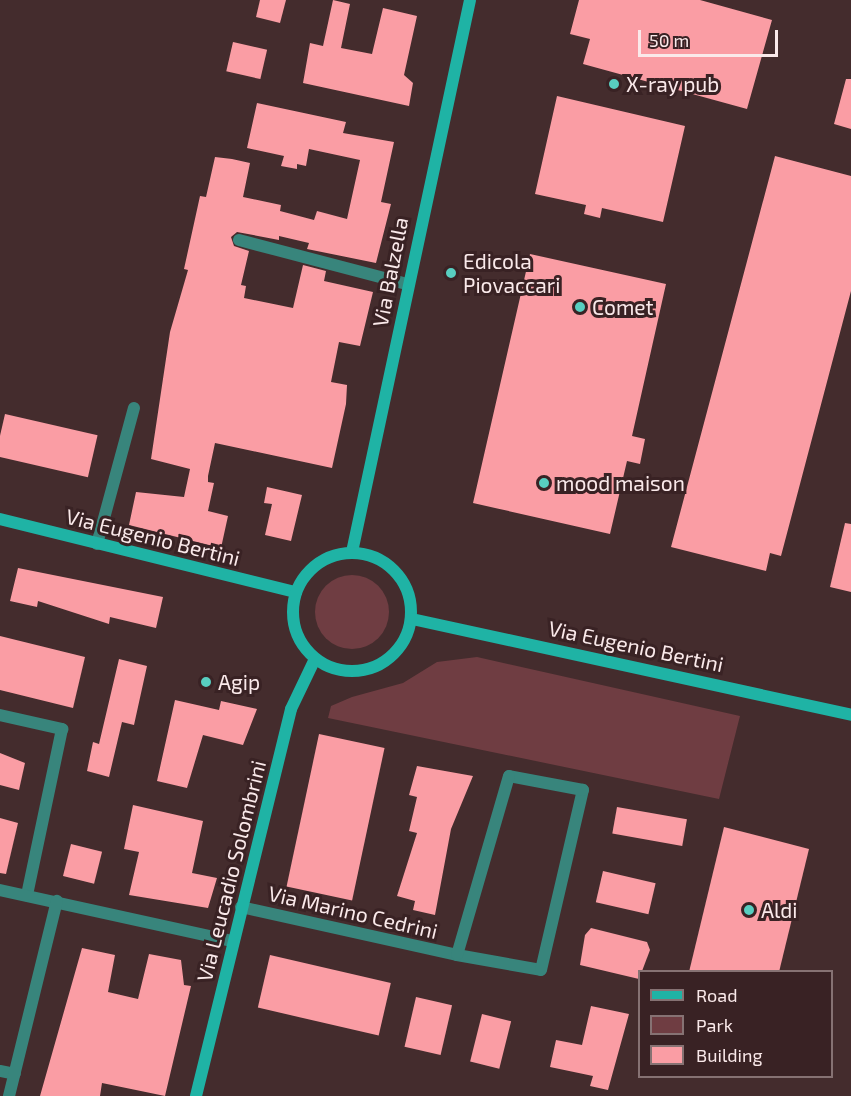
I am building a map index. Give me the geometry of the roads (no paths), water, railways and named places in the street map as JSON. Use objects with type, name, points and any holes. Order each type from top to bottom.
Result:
[{"type":"street","name":"Via Balzella","points":[[352,552],[407,284],[470,0]]},
{"type":"street","points":[[239,240],[407,284]]},
{"type":"street","points":[[97,544],[134,408]]},
{"type":"street","name":"Via Eugenio Bertini","points":[[0,519],[296,592]]},
{"type":"street","points":[[352,552],[390,566],[411,599],[412,620],[406,640],[393,657],[375,668],[354,672],[333,669],[315,659],[295,628],[296,592],[318,563],[352,552]]},
{"type":"street","name":"Via Eugenio Bertini","points":[[412,620],[851,715]]},
{"type":"street","name":"Via Leucadio Solombrini","points":[[196,1096],[232,941],[291,709],[315,659]]},
{"type":"street","points":[[0,715],[62,729],[27,895]]},
{"type":"street","name":"Via Marino Cedrini","points":[[241,907],[457,955],[541,970],[583,790],[509,776],[457,955]]},
{"type":"street","points":[[0,890],[232,941]]},
{"type":"street","points":[[9,1096],[57,901]]},
{"type":"street","points":[[0,1071],[15,1074]]},
{"type":"place","name":"X-ray pub","points":[[614,84]]},
{"type":"place","name":"Edicola Piovaccari","points":[[451,273]]},
{"type":"place","name":"Comet","points":[[580,307]]},
{"type":"place","name":"mood maison","points":[[544,483]]},
{"type":"place","name":"Agip","points":[[206,682]]},
{"type":"place","name":"Aldi","points":[[749,910]]}]
